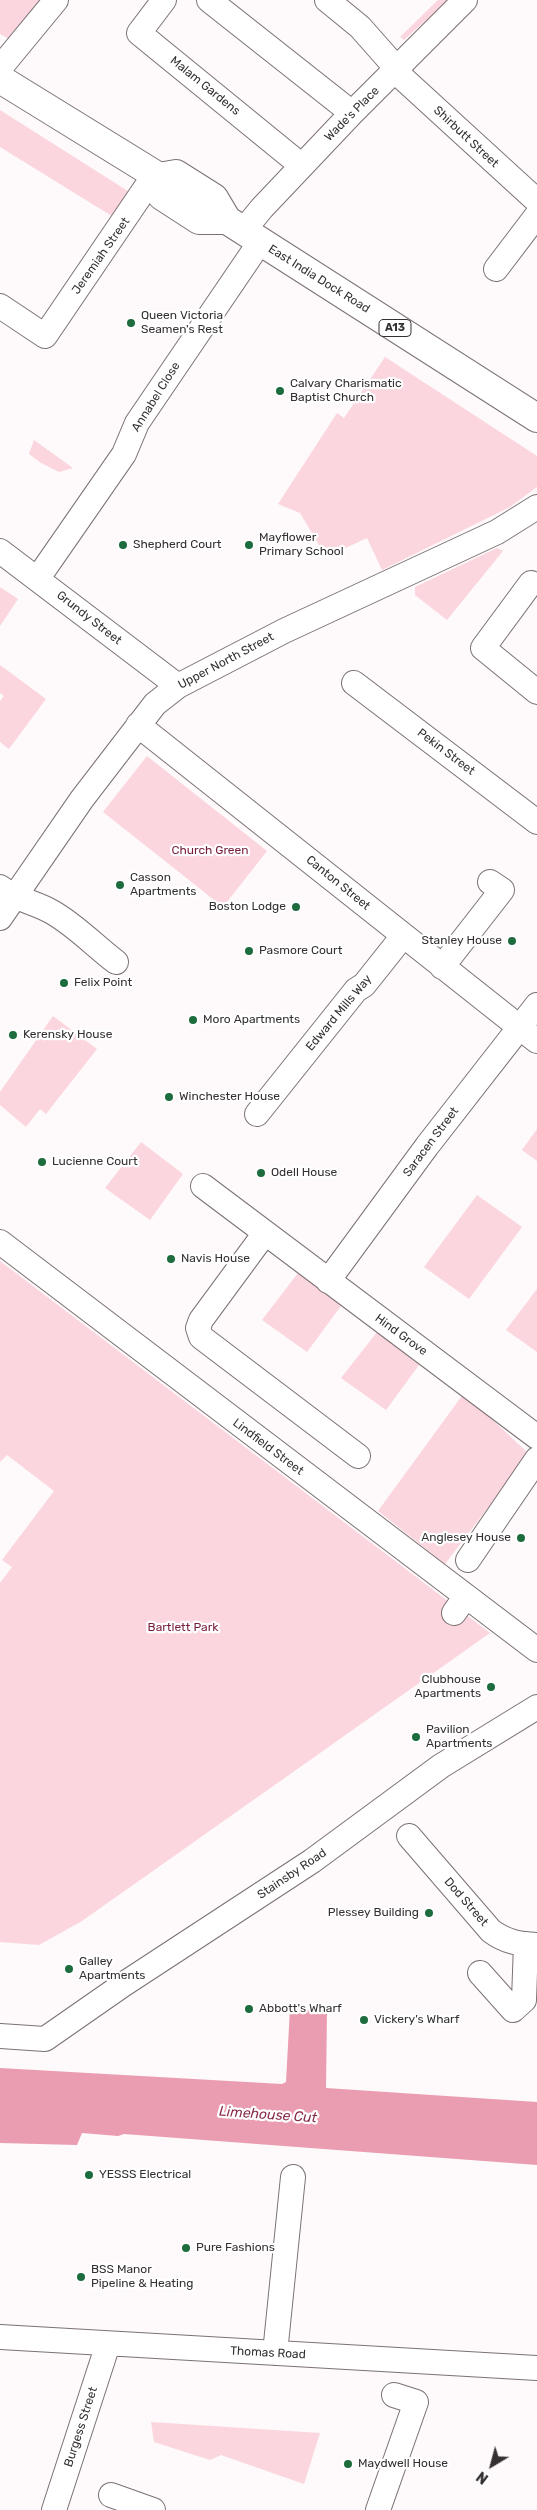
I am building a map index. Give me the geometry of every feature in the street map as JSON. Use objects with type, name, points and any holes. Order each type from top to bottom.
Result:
[{"type":"highway","points":[[0,78],[157,176],[162,196],[199,220],[243,231]]},
{"type":"highway","name":"East India Dock Road","points":[[243,231],[537,418]]},
{"type":"street","points":[[0,68],[56,0]]},
{"type":"street","name":"Malam Gardens","points":[[164,0],[139,33],[302,166]]},
{"type":"street","points":[[209,0],[352,113]]},
{"type":"street","name":"Shirbutt Street","points":[[327,0],[360,27],[397,71],[537,201]]},
{"type":"street","name":"Wade's Place","points":[[243,231],[262,208],[352,113],[397,71],[465,0]]},
{"type":"street","name":"Jeremiah Street","points":[[4,316],[45,336],[157,176]]},
{"type":"street","points":[[496,269],[537,215]]},
{"type":"street","name":"Annabel Close","points":[[38,578],[120,461],[137,424],[243,231]]},
{"type":"street","name":"Upper North Street","points":[[0,918],[7,892],[155,704],[178,686],[284,631],[497,532],[537,507]]},
{"type":"street","name":"Grundy Street","points":[[0,551],[178,686]]},
{"type":"street","points":[[531,583],[484,648],[537,692]]},
{"type":"street","name":"Pekin Street","points":[[354,683],[537,822]]},
{"type":"street","name":"Canton Street","points":[[138,726],[528,1034]]},
{"type":"street","points":[[442,967],[502,890],[490,882]]},
{"type":"street","points":[[7,892],[53,912],[116,962]]},
{"type":"street","name":"Edward Mills Way","points":[[257,1114],[356,990],[364,985],[404,936]]},
{"type":"street","name":"Saracen Street","points":[[328,1281],[427,1146],[528,1034],[537,1005]]},
{"type":"street","name":"Hind Grove","points":[[203,1186],[537,1437]]},
{"type":"street","points":[[265,1232],[201,1320],[198,1328],[201,1337],[358,1456]]},
{"type":"street","name":"Lindfield Street","points":[[0,1242],[460,1605],[537,1650]]},
{"type":"street","points":[[468,1560],[537,1460]]},
{"type":"street","name":"Stainsby Road","points":[[0,2036],[45,2039],[124,1984],[312,1861],[441,1766],[537,1707]]},
{"type":"street","name":"Dod Street","points":[[409,1836],[491,1931],[511,1943],[532,1945]]},
{"type":"street","points":[[480,1973],[513,2010],[524,2000],[532,1945]]},
{"type":"street","points":[[275,2353],[293,2177]]},
{"type":"street","name":"Thomas Road","points":[[0,2337],[537,2368]]},
{"type":"street","name":"Burgess Street","points":[[54,2510],[108,2344]]},
{"type":"street","points":[[378,2510],[416,2402],[394,2395]]},
{"type":"street","points":[[111,2495],[153,2510]]},
{"type":"green space","points":[[0,0],[41,0],[9,39],[0,34]]},
{"type":"green space","points":[[438,0],[449,0],[404,40],[400,37]]},
{"type":"green space","points":[[0,110],[131,193],[115,218],[0,147]]},
{"type":"green space","points":[[385,357],[537,456],[537,487],[510,507],[382,570],[367,538],[326,557],[300,513],[278,504],[337,413],[344,418]]},
{"type":"green space","points":[[34,440],[73,468],[59,472],[41,463],[29,454]]},
{"type":"green space","points":[[497,548],[503,551],[447,620],[415,595],[415,587]]},
{"type":"green space","points":[[0,587],[18,599],[0,626]]},
{"type":"green space","points":[[0,665],[46,699],[9,749],[0,742],[0,701],[4,696],[0,693]]},
{"type":"green space","name":"Church Green","points":[[147,756],[267,851],[223,907],[103,812]]},
{"type":"green space","points":[[53,1016],[97,1049],[46,1114],[40,1109],[26,1127],[0,1105],[0,1092]]},
{"type":"green space","points":[[537,1129],[537,1161],[522,1150]]},
{"type":"green space","points":[[141,1142],[183,1174],[150,1220],[105,1188]]},
{"type":"green space","points":[[477,1195],[522,1227],[469,1299],[424,1267]]},
{"type":"green space","name":"Bartlett Park","points":[[0,1261],[490,1633],[82,1921],[39,1945],[0,1942],[0,1583],[12,1567],[2,1560],[54,1491],[7,1455],[0,1462]]},
{"type":"green space","points":[[298,1273],[341,1306],[307,1352],[262,1320]]},
{"type":"green space","points":[[537,1289],[537,1352],[506,1330]]},
{"type":"green space","points":[[377,1332],[419,1365],[386,1410],[341,1378]]},
{"type":"green space","points":[[464,1393],[529,1454],[445,1564],[378,1511]]},
{"type":"green space","points":[[151,2422],[320,2433],[304,2484],[221,2455],[210,2460],[154,2442]]},
{"type":"water","name":"Limehouse Cut","points":[[290,2008],[327,2011],[326,2088],[537,2102],[537,2165],[124,2134],[118,2136],[82,2133],[77,2145],[0,2143],[0,2068],[282,2084],[286,2082]]},
{"type":"place","name":"Queen Victoria Seamen's Rest","points":[[131,323]]},
{"type":"place","name":"Calvary Charismatic Baptist Church","points":[[280,391]]},
{"type":"place","name":"Shepherd Court","points":[[123,545]]},
{"type":"place","name":"Mayflower Primary School","points":[[249,545]]},
{"type":"place","name":"Casson Apartments","points":[[120,885]]},
{"type":"place","name":"Boston Lodge","points":[[296,907]]},
{"type":"place","name":"Stanley House","points":[[512,941]]},
{"type":"place","name":"Pasmore Court","points":[[249,951]]},
{"type":"place","name":"Felix Point","points":[[64,983]]},
{"type":"place","name":"Moro Apartments","points":[[193,1020]]},
{"type":"place","name":"Kerensky House","points":[[13,1035]]},
{"type":"place","name":"Winchester House","points":[[169,1097]]},
{"type":"place","name":"Lucienne Court","points":[[42,1162]]},
{"type":"place","name":"Odell House","points":[[261,1173]]},
{"type":"place","name":"Navis House","points":[[171,1259]]},
{"type":"place","name":"Anglesey House","points":[[521,1538]]},
{"type":"place","name":"Clubhouse Apartments","points":[[491,1687]]},
{"type":"place","name":"Pavilion Apartments","points":[[416,1737]]},
{"type":"place","name":"Plessey Building","points":[[429,1913]]},
{"type":"place","name":"Galley Apartments","points":[[69,1969]]},
{"type":"place","name":"Abbott's Wharf","points":[[249,2009]]},
{"type":"place","name":"Vickery's Wharf","points":[[364,2020]]},
{"type":"place","name":"YESSS Electrical","points":[[89,2175]]},
{"type":"place","name":"Pure Fashions","points":[[186,2248]]},
{"type":"place","name":"BSS Manor Pipeline & Heating","points":[[81,2277]]},
{"type":"place","name":"Maydwell House","points":[[348,2464]]}]
